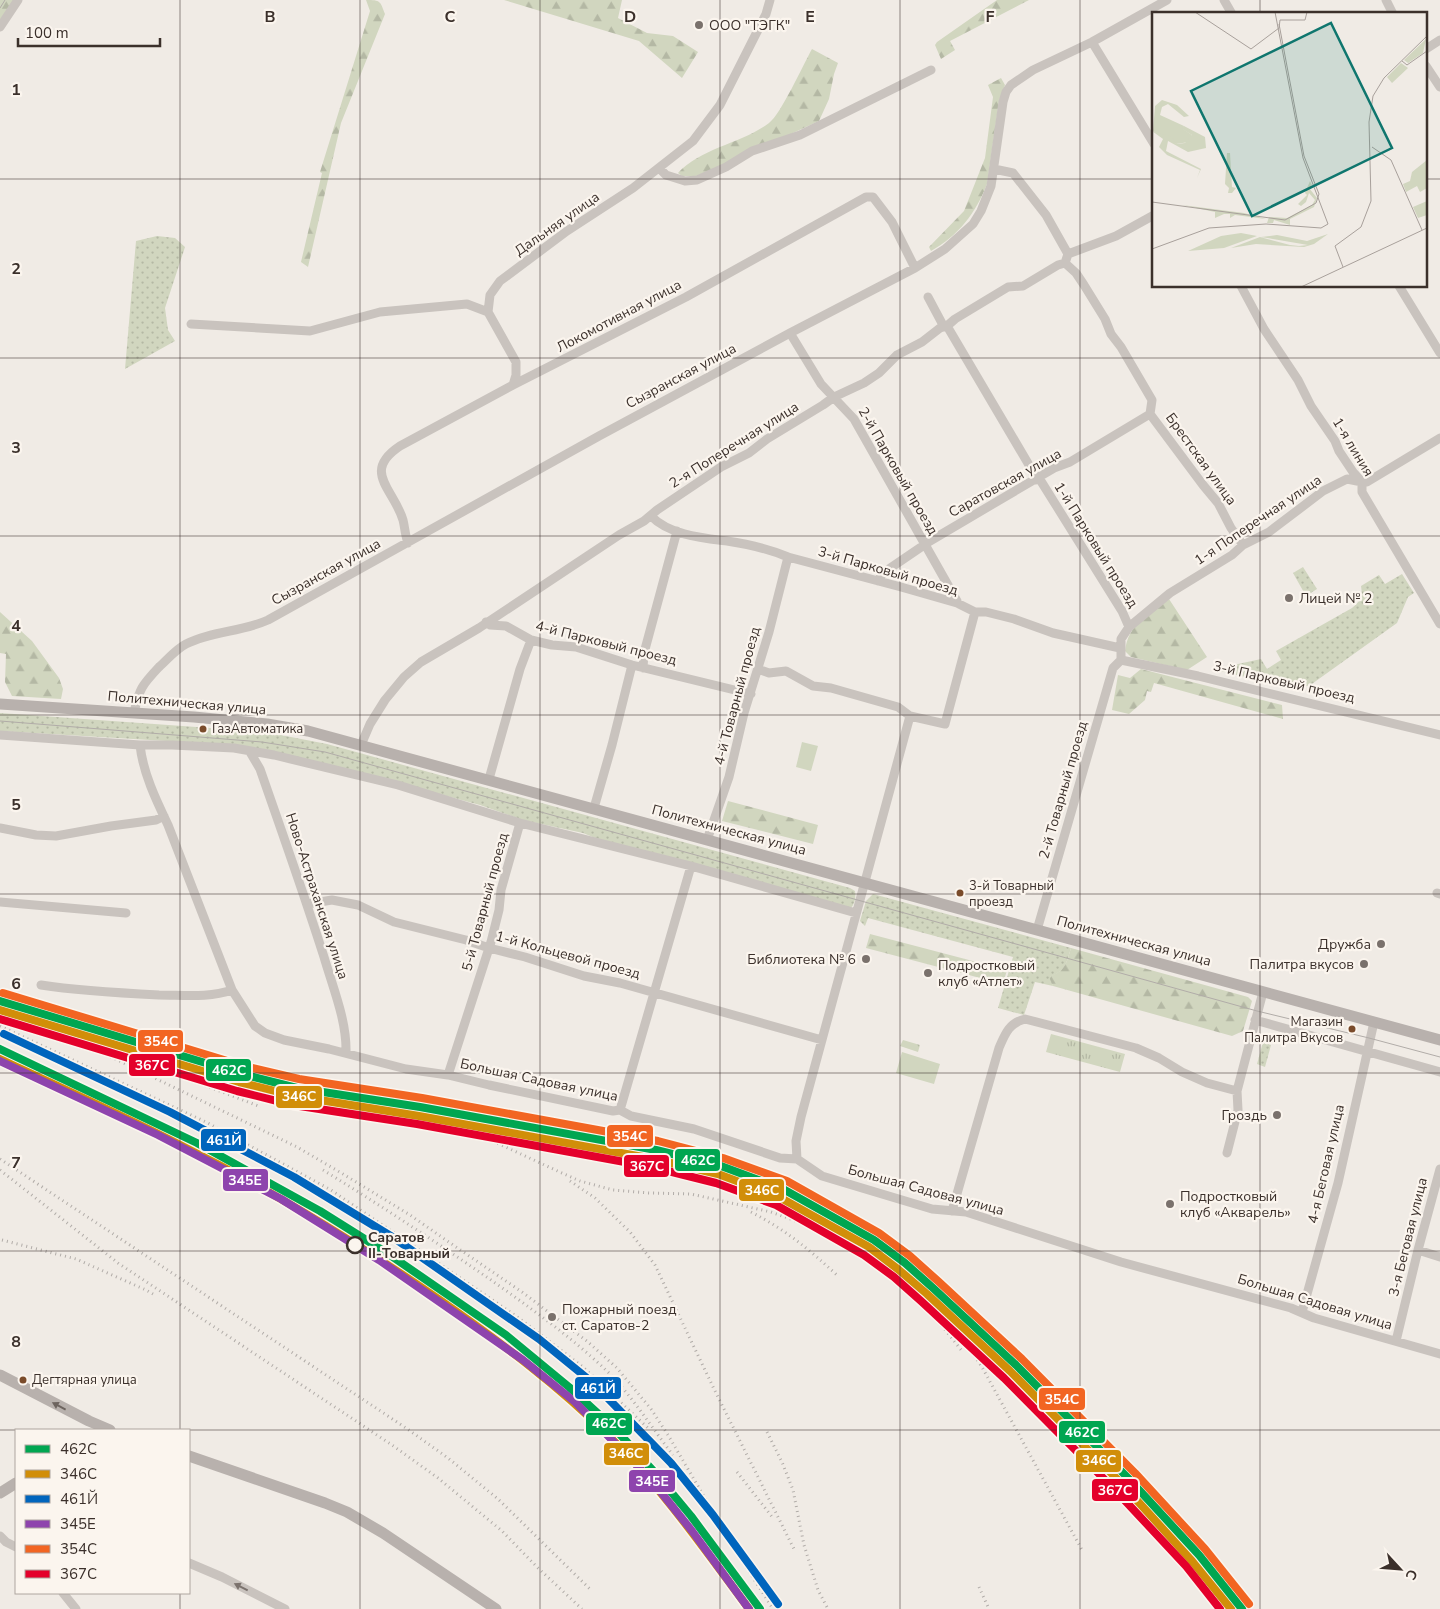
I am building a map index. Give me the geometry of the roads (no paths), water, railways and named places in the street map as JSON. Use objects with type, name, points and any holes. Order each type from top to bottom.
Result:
[{"type":"main road","name":"Политехническая улица","points":[[0,704],[267,724],[308,731],[1440,1040]]},
{"type":"main road","points":[[0,1375],[102,1429]]},
{"type":"main road","points":[[190,1456],[316,1499],[347,1512],[383,1533],[496,1609]]},
{"type":"main road","points":[[0,1493],[15,1484]]},
{"type":"street","points":[[0,27],[18,0]]},
{"type":"street","name":"Дальняя улица","points":[[488,312],[490,296],[500,280],[567,231],[632,188],[693,140],[720,105],[766,14],[770,0]]},
{"type":"street","name":"Сызранская улица","points":[[134,714],[138,694],[143,684],[185,644],[253,627],[599,436],[915,268],[945,248],[972,224],[987,199],[994,169],[1003,102],[1006,92],[1011,85],[1033,70],[1092,42],[1167,0]]},
{"type":"street","points":[[1224,0],[1231,12]]},
{"type":"street","points":[[1386,0],[1392,12]]},
{"type":"street","points":[[1428,48],[1440,40]]},
{"type":"street","points":[[1092,42],[1152,141]]},
{"type":"street","points":[[1428,69],[1440,87]]},
{"type":"street","points":[[659,168],[666,175],[685,181],[697,180],[726,167],[752,151],[800,135],[931,70]]},
{"type":"street","name":"Брестская улица","points":[[994,169],[1013,173],[1046,215],[1066,259],[1084,285],[1111,334],[1121,347],[1152,400],[1150,414],[1218,502],[1242,545]]},
{"type":"street","name":"Локомотивная улица","points":[[408,543],[404,534],[403,520],[382,480],[381,465],[388,454],[400,446],[513,385],[686,297],[866,197],[873,197],[892,222],[915,268]]},
{"type":"street","name":"2-я Поперечная улица","points":[[361,745],[370,724],[385,700],[404,677],[421,662],[651,516],[721,467],[749,453],[767,439],[834,397],[864,383],[879,373],[897,355],[922,342],[955,319],[1008,287],[1023,286],[1066,259],[1116,236],[1152,216]]},
{"type":"street","name":"1-я линия","points":[[1242,288],[1264,329],[1298,380],[1310,406],[1335,441],[1339,451],[1353,472],[1362,482],[1362,492],[1440,624]]},
{"type":"street","points":[[1401,288],[1440,353]]},
{"type":"street","name":"1-й Парковый проезд","points":[[928,297],[1029,465],[1122,611],[1129,627]]},
{"type":"street","points":[[191,324],[310,331],[380,312],[466,304],[488,312],[516,362],[516,375],[513,385]]},
{"type":"street","name":"2-й Парковый проезд","points":[[790,333],[821,384],[854,419],[957,603]]},
{"type":"street","name":"Саратовская улица","points":[[878,581],[882,573],[925,544],[1054,468],[1070,462],[1150,414]]},
{"type":"street","name":"1-я Поперечная улица","points":[[1121,660],[1121,639],[1129,627],[1170,594],[1232,554],[1242,545],[1269,532],[1323,491],[1347,479],[1362,482],[1372,480],[1440,438]]},
{"type":"street","name":"3-й Парковый проезд","points":[[651,516],[658,523],[676,531],[777,552],[788,557],[957,603],[975,612],[986,612],[1014,619],[1054,633],[1120,648]]},
{"type":"street","points":[[643,668],[644,653],[676,531]]},
{"type":"street","name":"4-й Товарный проезд","points":[[707,840],[729,777],[741,722],[769,632],[788,557]]},
{"type":"street","points":[[758,669],[769,673],[786,671],[813,686],[832,688],[898,707],[910,716],[945,724],[975,612]]},
{"type":"street","name":"4-й Парковый проезд","points":[[486,622],[490,625],[506,626],[531,640],[552,645],[576,647],[632,666],[750,694]]},
{"type":"street","points":[[489,779],[520,669],[531,640]]},
{"type":"street","name":"3-й Парковый проезд","points":[[1121,660],[1198,676],[1440,735]]},
{"type":"street","name":"2-й Товарный проезд","points":[[1036,930],[1113,668],[1121,660]]},
{"type":"street","points":[[594,808],[632,666]]},
{"type":"street","points":[[797,1159],[796,1141],[801,1117],[910,716]]},
{"type":"street","points":[[0,735],[140,745],[172,744],[234,748],[274,755],[398,785],[520,823],[691,866],[856,913]]},
{"type":"street","points":[[41,985],[106,993],[197,996],[232,990],[159,807],[142,761],[140,745]]},
{"type":"street","name":"Ново-Астраханская улица","points":[[250,752],[260,769],[307,904],[342,1019],[346,1040],[346,1053]]},
{"type":"street","points":[[0,828],[36,835],[56,836],[156,820],[164,816]]},
{"type":"street","name":"5-й Товарный проезд","points":[[448,1075],[489,948],[499,910],[501,890],[520,823]]},
{"type":"street","points":[[620,1110],[691,866]]},
{"type":"street","name":"1-й Кольцевой проезд","points":[[307,904],[332,900],[358,905],[394,922],[466,940],[584,976],[620,982],[822,1040]]},
{"type":"street","points":[[0,902],[126,913]]},
{"type":"street","name":"Большая Садовая улица","points":[[232,990],[255,1026],[265,1033],[284,1040],[346,1053],[406,1069],[448,1075],[490,1086],[613,1111],[620,1110],[631,1116],[694,1129],[780,1158],[797,1159],[822,1176],[932,1208],[966,1212],[1121,1262],[1302,1312],[1314,1318],[1440,1354]]},
{"type":"street","points":[[1227,1153],[1238,1110],[1237,1091],[1263,992]]},
{"type":"street","points":[[952,1210],[999,1048],[1006,1030],[1012,1024],[1025,1019],[1136,1048],[1206,1083],[1237,1091]]},
{"type":"street","points":[[1255,1020],[1440,1072]]},
{"type":"street","name":"4-я Беговая улица","points":[[1302,1312],[1338,1183],[1366,1050],[1374,1022]]},
{"type":"street","name":"3-я Беговая улица","points":[[1396,1341],[1440,1170]]},
{"type":"street","points":[[1418,1250],[1440,1257]]},
{"type":"street","points":[[0,1536],[15,1546]]},
{"type":"street","points":[[190,1563],[285,1609]]},
{"type":"street","points":[[64,1594],[76,1609]]},
{"type":"tram line","points":[[0,8],[5,0]]},
{"type":"tram line","points":[[0,721],[262,742],[325,752],[1257,1011],[1440,1057]]},
{"type":"railway","points":[[0,1011],[39,1022],[297,1147],[410,1215],[522,1292],[588,1342],[617,1368],[651,1409],[773,1609]]},
{"type":"railway","points":[[23,1022],[63,1041]]},
{"type":"railway","points":[[0,1026],[206,1122],[331,1190],[516,1316],[583,1367],[648,1428]]},
{"type":"railway","points":[[80,1035],[130,1051],[204,1085],[261,1107]]},
{"type":"railway","points":[[484,1137],[580,1181],[613,1190],[691,1194],[771,1212],[832,1234],[902,1275],[920,1289],[955,1327],[982,1367],[1082,1550]]},
{"type":"railway","points":[[0,1159],[406,1428],[448,1458],[498,1499],[592,1591]]},
{"type":"railway","points":[[0,1170],[118,1263],[392,1445],[438,1478],[502,1531],[582,1609]]},
{"type":"railway","points":[[323,1170],[387,1210],[470,1266],[522,1302],[567,1337],[596,1361],[619,1384],[673,1455]]},
{"type":"railway","points":[[570,1181],[595,1198],[630,1232],[655,1265],[714,1389],[794,1549]]},
{"type":"railway","points":[[751,1212],[797,1241],[839,1277]]},
{"type":"railway","points":[[2,1240],[76,1259],[153,1294]]},
{"type":"railway","points":[[923,1302],[962,1351]]},
{"type":"railway","points":[[767,1432],[793,1490],[804,1545],[818,1590],[828,1609]]},
{"type":"railway","points":[[737,1472],[773,1518]]},
{"type":"railway","points":[[979,1587],[989,1609]]},
{"type":"place","name":"ООО \"ТЭГК\"","points":[[699,25]]},
{"type":"place","name":"Лицей № 2","points":[[1289,598]]},
{"type":"place","name":"ГазАвтоматика","points":[[203,729]]},
{"type":"place","name":"3-й Товарный проезд","points":[[960,893]]},
{"type":"place","name":"Дружба","points":[[1381,944]]},
{"type":"place","name":"Библиотека № 6","points":[[866,959]]},
{"type":"place","name":"Палитра вкусов","points":[[1364,964]]},
{"type":"place","name":"Подростковый клуб «Атлет»","points":[[928,973]]},
{"type":"place","name":"Магазин Палитра Вкусов","points":[[1352,1029]]},
{"type":"place","name":"Гроздь","points":[[1277,1115]]},
{"type":"place","name":"Подростковый клуб «Акварель»","points":[[1170,1204]]},
{"type":"place","name":"Саратов II-Товарный","points":[[355,1245]]},
{"type":"place","name":"Пожарный поезд ст. Саратов-2","points":[[552,1317]]},
{"type":"place","name":"Дегтярная улица","points":[[23,1380]]}]
